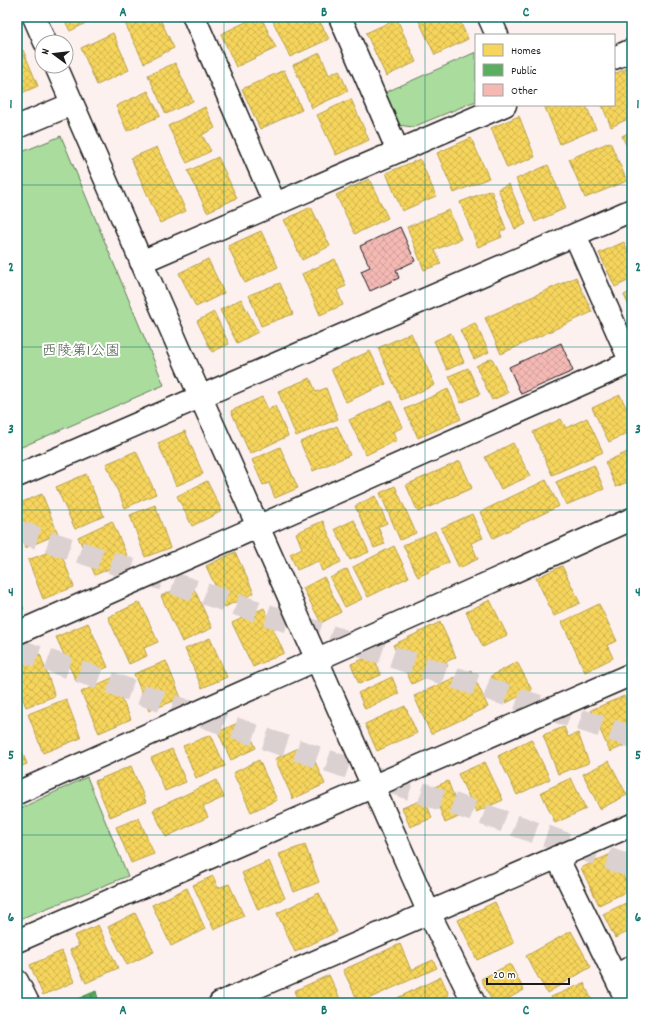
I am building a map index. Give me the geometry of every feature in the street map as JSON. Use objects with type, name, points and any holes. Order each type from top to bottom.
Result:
[{"type":"street","points":[[34,17],[41,34]]},
{"type":"street","points":[[194,17],[275,204]]},
{"type":"street","points":[[340,17],[398,151]]},
{"type":"street","points":[[489,17],[497,34]]},
{"type":"street","points":[[615,58],[632,50]]},
{"type":"street","points":[[59,74],[200,397],[373,786],[430,913],[474,1003]]},
{"type":"street","points":[[17,127],[72,104]]},
{"type":"street","points":[[141,262],[503,106]]},
{"type":"street","points":[[17,476],[632,210]]},
{"type":"street","points":[[17,633],[631,364],[575,235]]},
{"type":"street","points":[[17,793],[632,518]]},
{"type":"street","points":[[17,941],[632,674]]},
{"type":"street","points":[[220,1003],[632,825]]},
{"type":"street","points":[[557,857],[624,972],[628,1003]]},
{"type":"street","points":[[17,981],[28,1003]]},
{"type":"green space","points":[[475,52],[475,101],[413,127],[397,125],[384,93]]},
{"type":"green space","name":"西陵第1公園","points":[[61,136],[164,385],[17,449],[17,154]]},
{"type":"green space","points":[[87,777],[128,876],[17,920],[17,810]]},
{"type":"building: Homes","points":[[63,17],[98,17],[70,31]]},
{"type":"building: Homes","points":[[132,17],[159,17],[174,48],[144,63],[124,21]]},
{"type":"building: Homes","points":[[256,17],[261,17],[276,48],[236,67],[221,34]]},
{"type":"building: Homes","points":[[271,17],[304,17],[308,25],[319,20],[329,39],[290,57]]},
{"type":"building: Homes","points":[[417,17],[458,17],[468,39],[435,55]]},
{"type":"building: Homes","points":[[397,19],[416,62],[386,76],[366,33]]},
{"type":"building: Homes","points":[[113,33],[129,70],[97,85],[81,48]]},
{"type":"building: Homes","points":[[23,50],[38,86],[17,95],[17,53]]},
{"type":"building: Homes","points":[[320,53],[329,75],[339,70],[348,91],[312,108],[293,65]]},
{"type":"building: Homes","points":[[175,63],[193,101],[166,114],[148,75]]},
{"type":"building: Homes","points":[[632,66],[632,117],[611,127],[602,106],[615,106],[615,74]]},
{"type":"building: Homes","points":[[284,70],[302,110],[260,129],[242,89]]},
{"type":"building: Homes","points":[[148,91],[160,116],[127,131],[116,106]]},
{"type":"building: Homes","points":[[351,99],[369,140],[336,155],[317,115]]},
{"type":"building: Homes","points":[[544,106],[586,106],[596,129],[560,144]]},
{"type":"building: Homes","points":[[205,107],[215,128],[202,135],[211,151],[187,163],[168,126]]},
{"type":"building: Homes","points":[[519,116],[535,157],[507,168],[491,128]]},
{"type":"building: Homes","points":[[632,131],[632,158],[622,136]]},
{"type":"building: Homes","points":[[471,138],[489,178],[454,193],[437,153]]},
{"type":"building: Homes","points":[[610,142],[627,181],[585,198],[569,159]]},
{"type":"building: Homes","points":[[157,147],[186,211],[160,223],[131,158]]},
{"type":"building: Homes","points":[[218,157],[237,198],[207,212],[188,171]]},
{"type":"building: Homes","points":[[420,159],[436,196],[402,211],[386,173]]},
{"type":"building: Homes","points":[[548,165],[566,208],[535,222],[516,179]]},
{"type":"building: Homes","points":[[369,179],[388,218],[355,234],[336,195]]},
{"type":"building: Homes","points":[[509,184],[526,224],[515,229],[498,189]]},
{"type":"building: Homes","points":[[491,190],[506,229],[500,232],[502,237],[478,247],[460,202]]},
{"type":"building: Homes","points":[[311,207],[330,246],[302,260],[284,220]]},
{"type":"building: Homes","points":[[449,210],[461,239],[435,250],[441,264],[424,270],[407,227]]},
{"type":"building: Homes","points":[[261,231],[278,267],[245,283],[228,246]]},
{"type":"building: Homes","points":[[624,242],[632,260],[632,279],[615,287],[599,253]]},
{"type":"building: Homes","points":[[208,259],[224,293],[196,307],[179,273]]},
{"type":"building: Homes","points":[[335,259],[346,286],[337,290],[343,305],[320,315],[302,274]]},
{"type":"building: Homes","points":[[576,277],[592,312],[501,354],[485,318]]},
{"type":"building: Homes","points":[[280,283],[293,314],[261,326],[249,295]]},
{"type":"building: Homes","points":[[632,291],[632,313],[624,295]]},
{"type":"building: Homes","points":[[241,299],[258,332],[237,343],[220,310]]},
{"type":"building: Homes","points":[[214,312],[229,344],[212,352],[197,321]]},
{"type":"building: Homes","points":[[475,323],[489,352],[474,359],[460,330]]},
{"type":"building: Homes","points":[[411,333],[435,385],[401,400],[378,348]]},
{"type":"building: Homes","points":[[451,333],[464,362],[447,370],[434,341]]},
{"type":"building: Homes","points":[[370,351],[386,384],[346,402],[331,369]]},
{"type":"building: Homes","points":[[492,358],[508,393],[492,400],[476,366]]},
{"type":"building: Homes","points":[[468,368],[480,394],[461,403],[449,376]]},
{"type":"building: Homes","points":[[310,378],[316,392],[326,388],[338,419],[296,436],[278,391]]},
{"type":"building: Homes","points":[[448,389],[461,419],[418,438],[405,409]]},
{"type":"building: Homes","points":[[620,395],[632,419],[632,431],[609,442],[592,408]]},
{"type":"building: Homes","points":[[262,397],[268,409],[275,406],[288,436],[250,454],[231,411]]},
{"type":"building: Homes","points":[[391,401],[403,427],[393,432],[397,440],[366,455],[349,420]]},
{"type":"building: Homes","points":[[587,418],[603,452],[552,475],[533,432],[561,419],[566,428]]},
{"type":"building: Homes","points":[[337,426],[350,455],[313,471],[300,442]]},
{"type":"building: Homes","points":[[185,431],[203,474],[176,486],[158,443]]},
{"type":"building: Homes","points":[[513,443],[530,476],[501,489],[485,457]]},
{"type":"building: Homes","points":[[280,447],[298,488],[275,498],[269,483],[263,485],[252,460]]},
{"type":"building: Homes","points":[[632,450],[632,480],[616,487],[605,462]]},
{"type":"building: Homes","points":[[136,451],[156,494],[125,508],[106,464]]},
{"type":"building: Homes","points":[[460,461],[472,488],[418,512],[406,485]]},
{"type":"building: Homes","points":[[594,465],[604,489],[566,505],[556,482]]},
{"type":"building: Homes","points":[[86,474],[104,516],[75,529],[56,487]]},
{"type":"building: Homes","points":[[546,480],[559,506],[493,538],[480,512]]},
{"type":"building: Homes","points":[[207,481],[222,511],[192,526],[177,496]]},
{"type":"building: Homes","points":[[395,486],[416,533],[400,540],[380,493]]},
{"type":"building: Homes","points":[[42,494],[58,534],[25,548],[17,528],[17,504]]},
{"type":"building: Homes","points":[[375,496],[387,523],[378,527],[385,544],[374,548],[355,506]]},
{"type":"building: Homes","points":[[155,505],[170,548],[145,557],[130,515]]},
{"type":"building: Homes","points":[[472,514],[483,538],[471,543],[478,559],[459,568],[441,528]]},
{"type":"building: Homes","points":[[354,520],[369,552],[350,560],[335,529]]},
{"type":"building: Homes","points":[[112,521],[129,560],[95,575],[78,537]]},
{"type":"building: Homes","points":[[323,521],[341,562],[322,571],[318,561],[297,570],[290,554],[302,548],[296,533]]},
{"type":"building: Homes","points":[[435,531],[449,562],[418,577],[403,545]]},
{"type":"building: Homes","points":[[394,546],[409,577],[368,597],[353,567]]},
{"type":"building: Homes","points":[[59,548],[74,587],[43,599],[28,560]]},
{"type":"building: Homes","points":[[235,552],[254,593],[225,607],[206,566]]},
{"type":"building: Homes","points":[[562,566],[580,603],[554,616],[536,578]]},
{"type":"building: Homes","points":[[347,569],[362,599],[345,607],[330,578]]},
{"type":"building: Homes","points":[[324,577],[341,612],[321,623],[303,588]]},
{"type":"building: Homes","points":[[191,582],[212,628],[182,642],[161,596]]},
{"type":"building: Homes","points":[[17,592],[24,609],[17,612]]},
{"type":"building: Homes","points":[[490,600],[507,635],[483,647],[466,612]]},
{"type":"building: Homes","points":[[140,602],[158,642],[144,648],[147,656],[129,664],[108,617]]},
{"type":"building: Homes","points":[[599,604],[617,641],[607,645],[613,658],[585,672],[562,622]]},
{"type":"building: Homes","points":[[264,608],[284,653],[253,667],[232,623]]},
{"type":"building: Homes","points":[[440,622],[456,657],[446,662],[448,666],[412,684],[393,645]]},
{"type":"building: Homes","points":[[88,623],[108,667],[76,681],[56,637]]},
{"type":"building: Homes","points":[[210,638],[227,677],[202,688],[185,649]]},
{"type":"building: Homes","points":[[40,654],[55,696],[26,707],[17,685],[17,659],[27,656],[28,659]]},
{"type":"building: Homes","points":[[373,655],[381,675],[359,684],[351,664]]},
{"type":"building: Homes","points":[[166,661],[181,698],[149,711],[134,674]]},
{"type":"building: Homes","points":[[517,662],[532,690],[506,703],[491,676]]},
{"type":"building: Homes","points":[[471,670],[488,707],[431,734],[414,696]]},
{"type":"building: Homes","points":[[392,677],[399,694],[365,709],[358,693]]},
{"type":"building: Homes","points":[[112,678],[131,719],[99,733],[81,692]]},
{"type":"building: Homes","points":[[624,696],[632,715],[632,742],[610,752],[591,710]]},
{"type":"building: Homes","points":[[66,699],[81,738],[43,753],[28,714]]},
{"type":"building: Homes","points":[[405,706],[417,733],[377,751],[365,724]]},
{"type":"building: Homes","points":[[244,720],[256,748],[231,760],[218,732]]},
{"type":"building: Homes","points":[[564,727],[568,737],[578,733],[589,763],[558,774],[543,735]]},
{"type":"building: Homes","points":[[211,735],[225,766],[196,778],[183,746]]},
{"type":"building: Homes","points":[[17,739],[27,764],[17,768]]},
{"type":"building: Homes","points":[[531,739],[550,779],[517,795],[498,756]]},
{"type":"building: Homes","points":[[307,744],[325,784],[293,799],[275,759]]},
{"type":"building: Homes","points":[[172,749],[186,782],[165,791],[151,758]]},
{"type":"building: Homes","points":[[259,760],[277,800],[251,812],[233,773]]},
{"type":"building: Homes","points":[[609,761],[627,795],[600,809],[583,774]]},
{"type":"building: Homes","points":[[485,762],[503,800],[476,812],[458,774]]},
{"type":"building: Homes","points":[[131,766],[146,802],[110,817],[95,781]]},
{"type":"building: Homes","points":[[571,778],[586,809],[555,823],[541,792]]},
{"type":"building: Homes","points":[[216,780],[224,797],[203,807],[208,817],[166,837],[153,810]]},
{"type":"building: Homes","points":[[448,781],[461,816],[445,823],[432,788]]},
{"type":"building: Homes","points":[[425,799],[432,818],[410,827],[402,808]]},
{"type":"building: Homes","points":[[139,818],[154,854],[131,863],[116,827]]},
{"type":"building: Homes","points":[[305,845],[319,882],[294,892],[279,854]]},
{"type":"building: Homes","points":[[613,853],[630,890],[599,905],[581,868]]},
{"type":"building: Homes","points":[[269,861],[285,898],[258,910],[242,873]]},
{"type":"building: Homes","points":[[213,876],[218,888],[229,884],[244,916],[214,930],[193,885]]},
{"type":"building: Homes","points":[[187,888],[205,929],[171,946],[152,905]]},
{"type":"building: Homes","points":[[319,893],[337,932],[295,952],[277,913]]},
{"type":"building: Homes","points":[[632,900],[632,930],[615,938],[603,914]]},
{"type":"building: Homes","points":[[495,902],[514,943],[477,960],[458,920]]},
{"type":"building: Homes","points":[[135,913],[154,952],[127,965],[108,927]]},
{"type":"building: Homes","points":[[98,925],[118,968],[86,983],[70,950],[79,946],[74,936]]},
{"type":"building: Homes","points":[[571,931],[591,967],[547,993],[526,956]]},
{"type":"building: Homes","points":[[400,944],[411,970],[433,960],[437,968],[359,1003],[343,970]]},
{"type":"building: Homes","points":[[62,951],[74,982],[43,995],[30,965]]},
{"type":"building: Homes","points":[[510,964],[524,990],[500,1003],[493,1003],[481,979]]},
{"type":"building: Homes","points":[[329,975],[342,1003],[299,1003],[294,991]]},
{"type":"building: Homes","points":[[441,977],[449,995],[432,1003],[389,1003],[389,1002]]},
{"type":"building: Homes","points":[[584,983],[593,1003],[554,1003],[551,997]]},
{"type":"building: Public","points":[[96,991],[99,1003],[68,1003]]},
{"type":"building: Other","points":[[400,227],[415,261],[396,270],[399,278],[370,291],[361,271],[370,267],[360,246]]},
{"type":"building: Other","points":[[561,343],[573,371],[521,394],[509,367]]},
{"type":"tunnel","points":[[17,531],[632,737]]},
{"type":"tunnel","points":[[17,649],[268,740],[632,867]]}]
